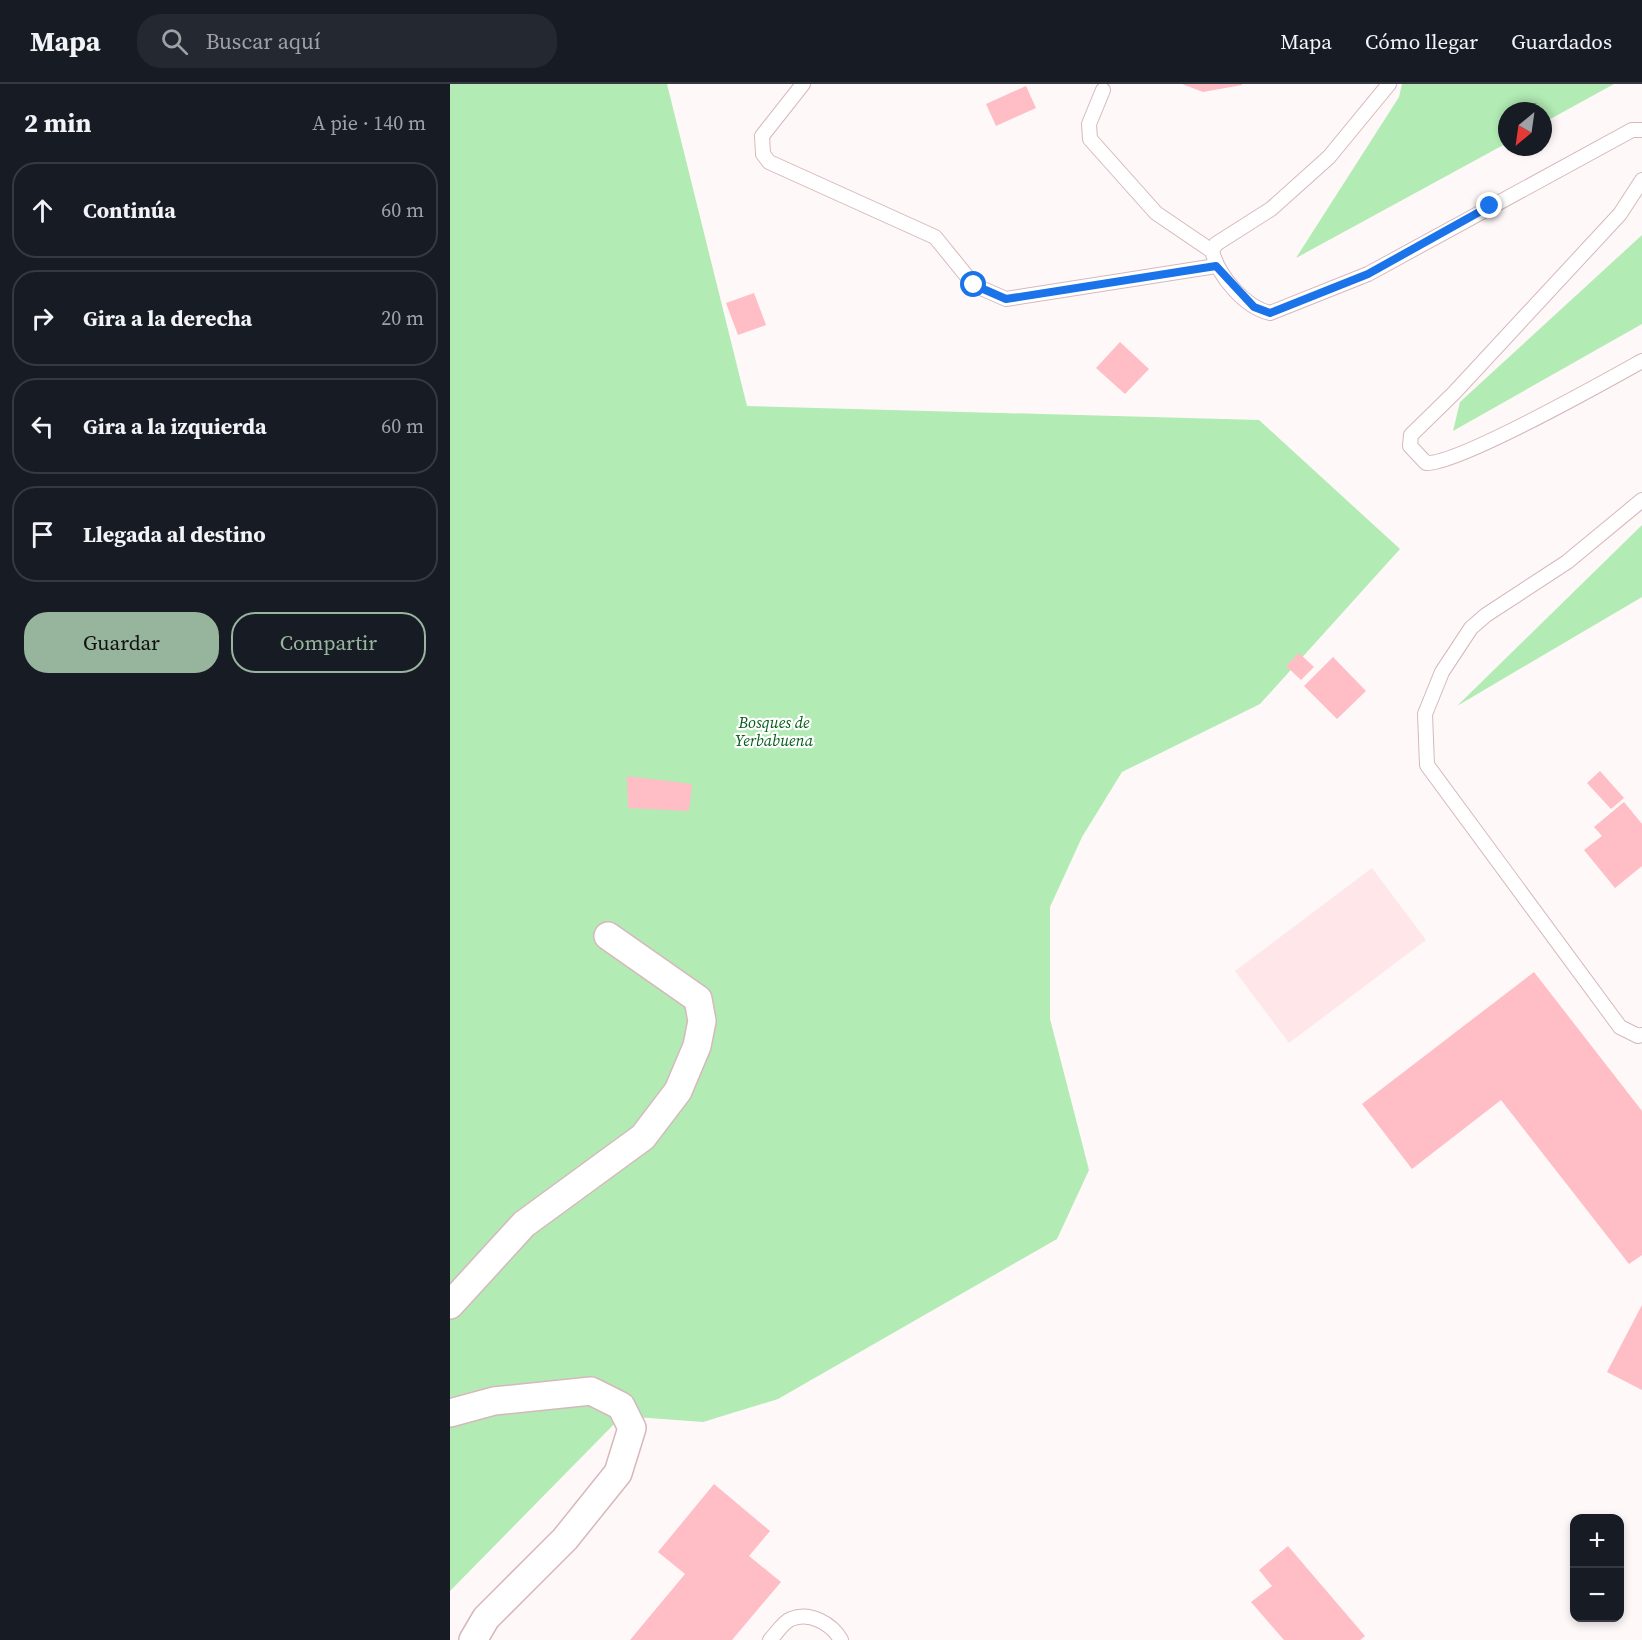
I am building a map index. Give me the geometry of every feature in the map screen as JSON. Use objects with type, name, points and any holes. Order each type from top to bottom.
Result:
[{"type":"street","points":[[450,1305],[524,1224],[643,1137],[678,1091],[697,1046],[702,1021],[698,999],[608,936]]},
{"type":"street","points":[[450,1413],[494,1401],[591,1391],[621,1406],[632,1428],[618,1473],[565,1539],[486,1618],[473,1640]]},
{"type":"lane","points":[[803,84],[762,136],[763,154],[769,162],[935,237],[974,285],[1006,299],[1216,266]]},
{"type":"lane","points":[[1212,251],[1216,244],[1271,208],[1329,157],[1389,84]]},
{"type":"lane","points":[[1103,90],[1089,124],[1090,139],[1156,213],[1212,251],[1216,266],[1254,307],[1270,313],[1368,274],[1632,130],[1642,130]]},
{"type":"lane","points":[[1642,180],[1620,214],[1454,393],[1411,435],[1410,446],[1426,463],[1437,464],[1490,440],[1642,361]]},
{"type":"lane","points":[[1642,500],[1567,562],[1486,615],[1471,628],[1442,672],[1425,714],[1427,765],[1620,1027],[1638,1036],[1642,1035]]},
{"type":"lane","points":[[770,1640],[789,1619],[801,1617],[818,1619],[836,1631],[841,1640]]},
{"type":"shaded area","points":[[1372,868],[1426,940],[1289,1043],[1235,971]]},
{"type":"green space","name":"Bosques de Yerbabuena","points":[[450,84],[667,84],[747,406],[1259,420],[1400,549],[1260,704],[1122,772],[1082,837],[1050,907],[1050,1019],[1089,1170],[1057,1239],[778,1399],[703,1422],[622,1416],[450,1591]]},
{"type":"green space","points":[[1402,84],[1614,84],[1552,118],[1552,102],[1498,102],[1498,148],[1296,258],[1399,97]]},
{"type":"green space","points":[[1642,235],[1642,324],[1453,431],[1460,402]]},
{"type":"green space","points":[[1642,525],[1642,597],[1457,706]]},
{"type":"building","points":[[1182,84],[1242,84],[1242,85],[1203,92]]},
{"type":"building","points":[[1026,86],[1036,108],[996,126],[986,104]]},
{"type":"building","points":[[754,293],[766,325],[738,335],[726,303]]},
{"type":"building","points":[[1120,342],[1149,369],[1125,394],[1096,368]]},
{"type":"building","points":[[1299,653],[1314,667],[1301,680],[1286,666]]},
{"type":"building","points":[[1333,657],[1366,691],[1337,719],[1304,686]]},
{"type":"building","points":[[1600,771],[1624,798],[1611,809],[1587,783]]},
{"type":"building","points":[[627,776],[692,784],[689,811],[628,808]]},
{"type":"building","points":[[1624,802],[1642,824],[1642,866],[1615,888],[1584,850],[1602,836],[1594,827]]},
{"type":"building","points":[[1534,972],[1642,1111],[1642,1255],[1629,1264],[1501,1100],[1412,1169],[1362,1104]]},
{"type":"building","points":[[1642,1305],[1642,1390],[1607,1372]]},
{"type":"building","points":[[714,1484],[770,1531],[749,1556],[781,1582],[732,1640],[630,1640],[685,1574],[658,1552]]},
{"type":"building","points":[[1288,1546],[1365,1636],[1360,1640],[1284,1640],[1251,1602],[1272,1586],[1259,1570]]},
{"type":"route","points":[[974,285],[1006,299],[1216,266],[1254,307],[1270,313],[1368,274],[1490,206]]}]
